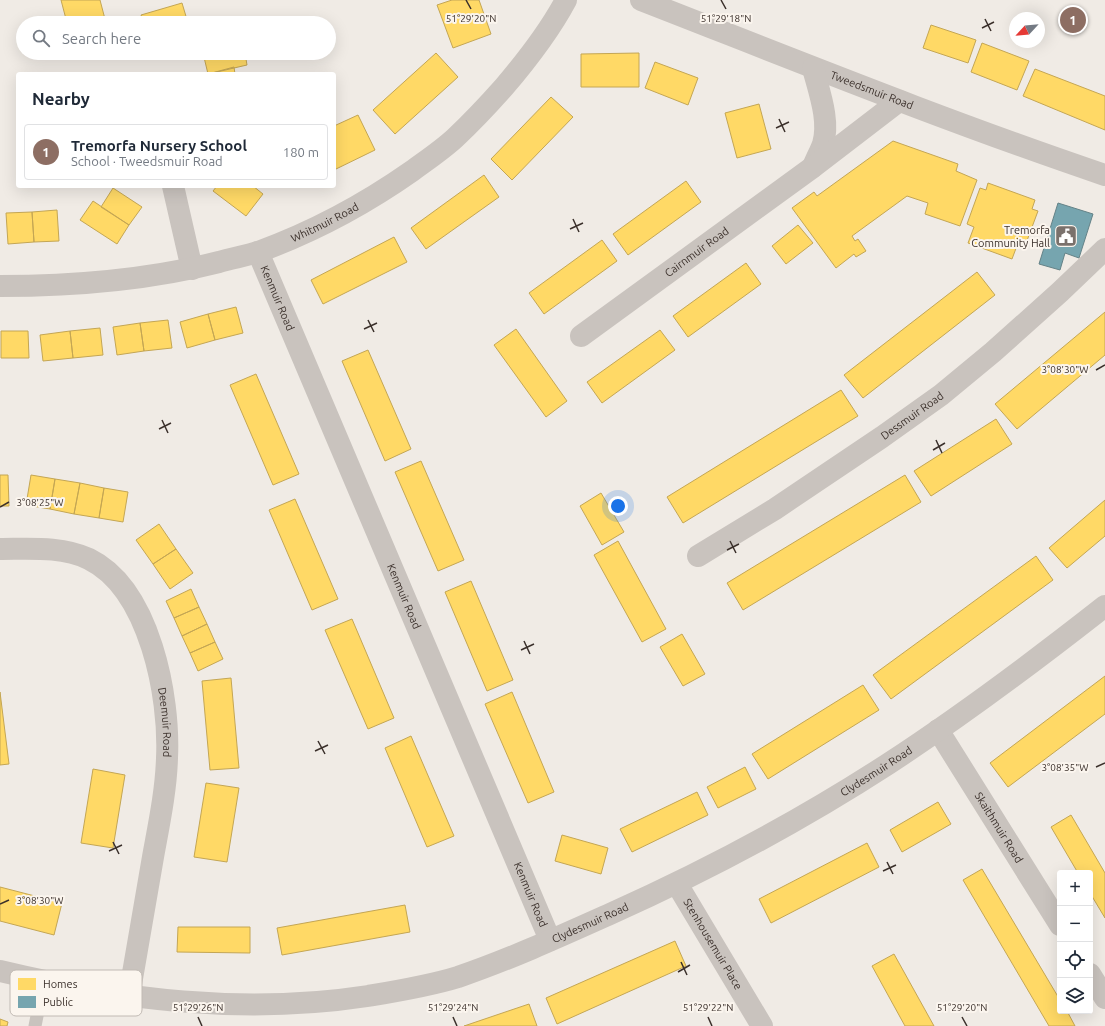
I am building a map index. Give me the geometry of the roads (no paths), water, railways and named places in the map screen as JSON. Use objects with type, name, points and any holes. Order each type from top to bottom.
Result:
[{"type":"street","name":"Whitmuir Road","points":[[0,286],[112,281],[148,277],[192,269],[258,252],[302,234],[349,211],[386,190],[454,139],[490,103],[520,68],[543,38],[566,0]]},
{"type":"street","name":"Tweedsmuir Road","points":[[641,0],[899,101],[1027,149],[1105,175]]},
{"type":"street","points":[[813,167],[823,144],[826,130],[823,106],[814,68]]},
{"type":"street","name":"Cairnmuir Road","points":[[581,336],[813,167],[899,101]]},
{"type":"street","points":[[173,188],[192,269]]},
{"type":"street","name":"Dessmuir Road","points":[[698,556],[775,509],[882,437],[941,394],[993,352],[1105,249]]},
{"type":"street","name":"Kenmuir Road","points":[[258,252],[550,940]]},
{"type":"street","name":"Deemuir Road","points":[[0,549],[68,552],[89,560],[111,574],[127,594],[141,617],[153,650],[162,688],[166,725],[167,758],[164,796],[133,970]]},
{"type":"street","name":"Clydesmuir Road","points":[[142,998],[167,1001],[273,1005],[368,996],[456,977],[550,940],[677,884],[738,852],[851,787],[1005,684],[1105,606]]},
{"type":"street","name":"Skaithmuir Road","points":[[938,730],[1057,920]]},
{"type":"street","name":"Stenhousemuir Place","points":[[677,884],[761,1026]]},
{"type":"street","name":"Clydesmuir Road","points":[[0,971],[10,973]]},
{"type":"street","points":[[1092,978],[1105,998]]},
{"type":"lane","points":[[34,1026],[36,1016]]},
{"type":"place","name":"Tremorfa Nursery School","points":[[1073,20]]},
{"type":"place","name":"Tremorfa Community Hall","points":[[1066,236]]}]
